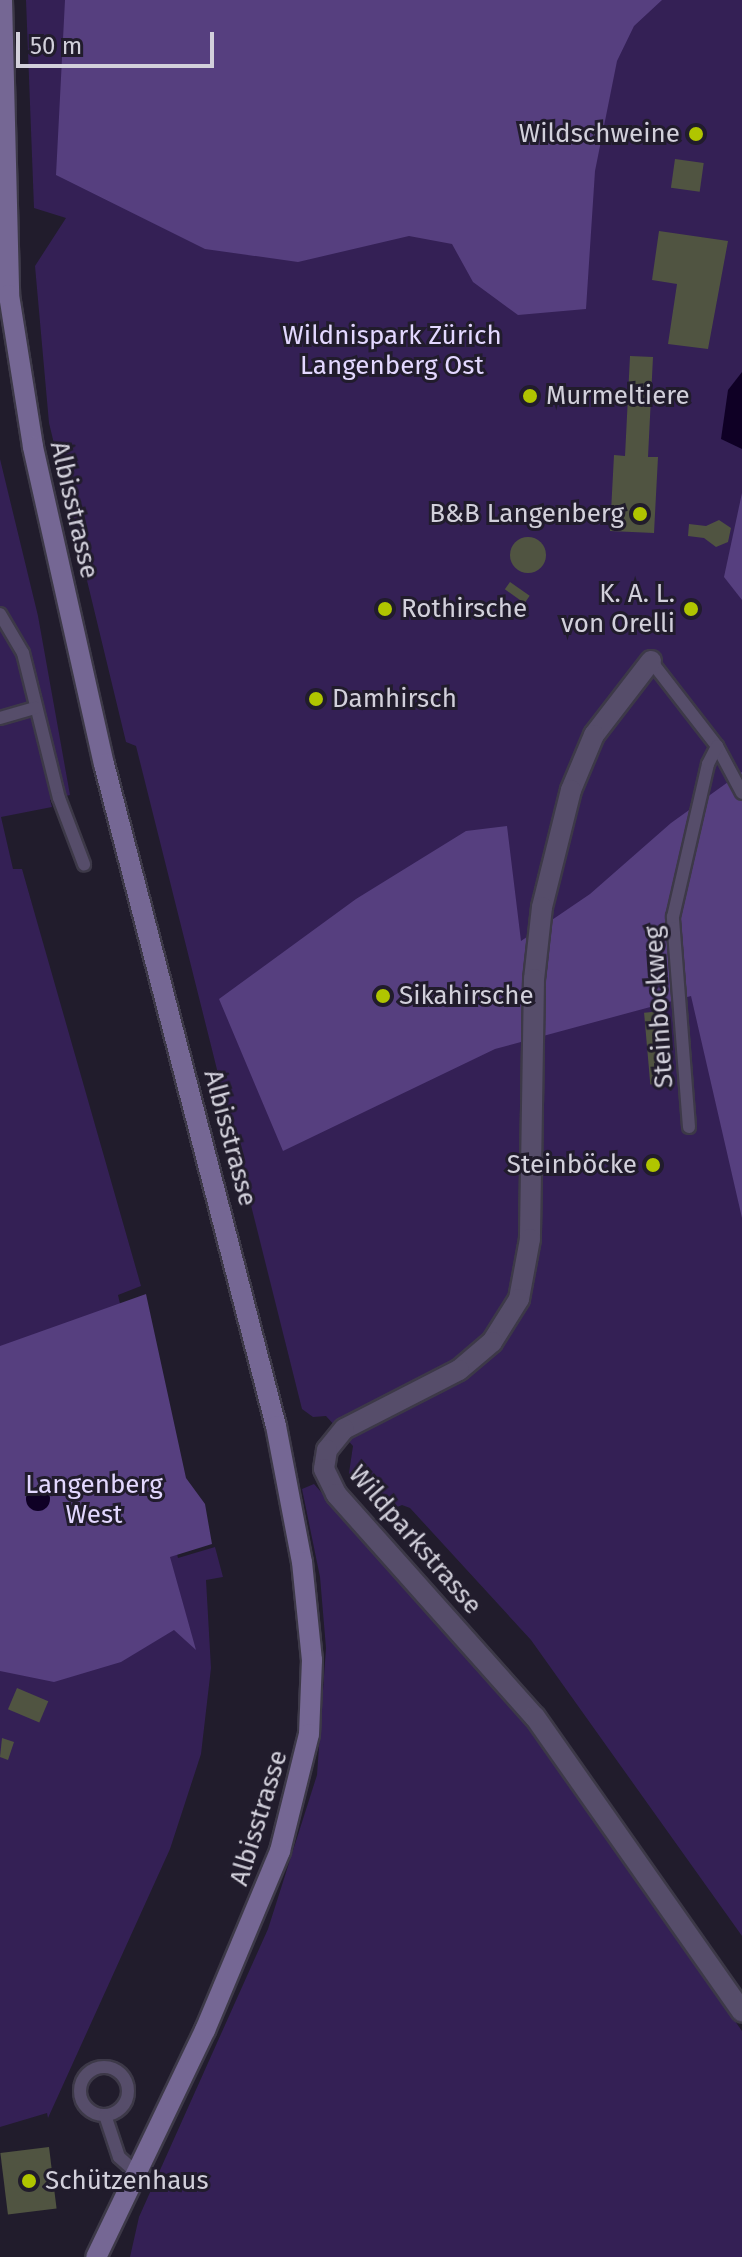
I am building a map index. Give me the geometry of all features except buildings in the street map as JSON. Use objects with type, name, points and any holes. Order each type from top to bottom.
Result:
[{"type":"main road","name":"Albisstrasse","points":[[2,0],[5,295],[33,447],[104,764],[276,1426],[310,1614],[311,1710],[292,1814],[242,1946],[96,2257]]},
{"type":"street","name":"Wildparkstrasse","points":[[651,661],[594,735],[571,790],[548,882],[534,979],[530,1239],[519,1299],[492,1342],[459,1370],[344,1429],[327,1450],[324,1469],[336,1494],[535,1717],[742,2011]]},
{"type":"lane","points":[[0,614],[23,653],[68,828],[84,864]]},
{"type":"lane","points":[[651,661],[717,746],[742,793]]},
{"type":"lane","points":[[0,718],[36,708]]},
{"type":"lane","name":"Steinbockweg","points":[[689,1127],[673,917],[717,746]]},
{"type":"lane","points":[[105,2115],[119,2157],[137,2173]]},
{"type":"green space","name":"Wildnispark Zürich Langenberg Ost","points":[[26,0],[742,0],[742,1936],[531,1640],[410,1508],[402,1505],[381,1514],[349,1473],[353,1446],[326,1416],[313,1417],[302,1409],[136,746],[126,742],[49,423],[35,266],[66,218],[34,208]]},
{"type":"green space","points":[[65,0],[662,0],[634,26],[617,61],[595,171],[586,309],[518,315],[473,282],[452,244],[409,236],[298,262],[205,249],[56,175]]},
{"type":"green space","points":[[0,459],[38,616],[70,795],[50,800],[52,807],[1,817],[13,869],[22,869],[141,1286],[118,1295],[178,1558],[215,1547],[223,1577],[206,1580],[211,1668],[201,1754],[170,1849],[48,2118],[47,2113],[0,2127]]},
{"type":"green space","points":[[742,493],[742,600],[724,577]]},
{"type":"green space","points":[[742,772],[742,1218],[691,996],[495,1049],[283,1151],[219,999],[356,899],[466,831],[507,826],[521,941],[590,894],[671,823]]},
{"type":"green space","name":"Langenberg West","points":[[146,1294],[186,1478],[205,1504],[212,1544],[170,1557],[196,1650],[174,1630],[121,1662],[54,1682],[0,1671],[0,1346]]},
{"type":"green space","points":[[314,1484],[523,1721],[742,2031],[742,2257],[130,2257],[139,2217],[268,1929],[317,1775],[326,1648],[320,1577],[302,1489]]},
{"type":"shaded area","points":[[742,372],[742,449],[721,439],[728,390]]},
{"type":"shaded area","points":[[38,1487],[47,1490],[50,1499],[47,1508],[38,1511],[29,1508],[26,1499],[29,1490]]},
{"type":"place","name":"Wildschweine","points":[[696,134]]},
{"type":"place","name":"Murmeltiere","points":[[530,396]]},
{"type":"place","name":"B&B Langenberg","points":[[640,514]]},
{"type":"place","name":"Rothirsche","points":[[385,609]]},
{"type":"place","name":"K. A. L. von Orelli","points":[[691,609]]},
{"type":"place","name":"Damhirsch","points":[[316,699]]},
{"type":"place","name":"Sikahirsche","points":[[383,996]]},
{"type":"place","name":"Steinböcke","points":[[653,1165]]},
{"type":"place","name":"Schützenhaus","points":[[29,2181]]}]
